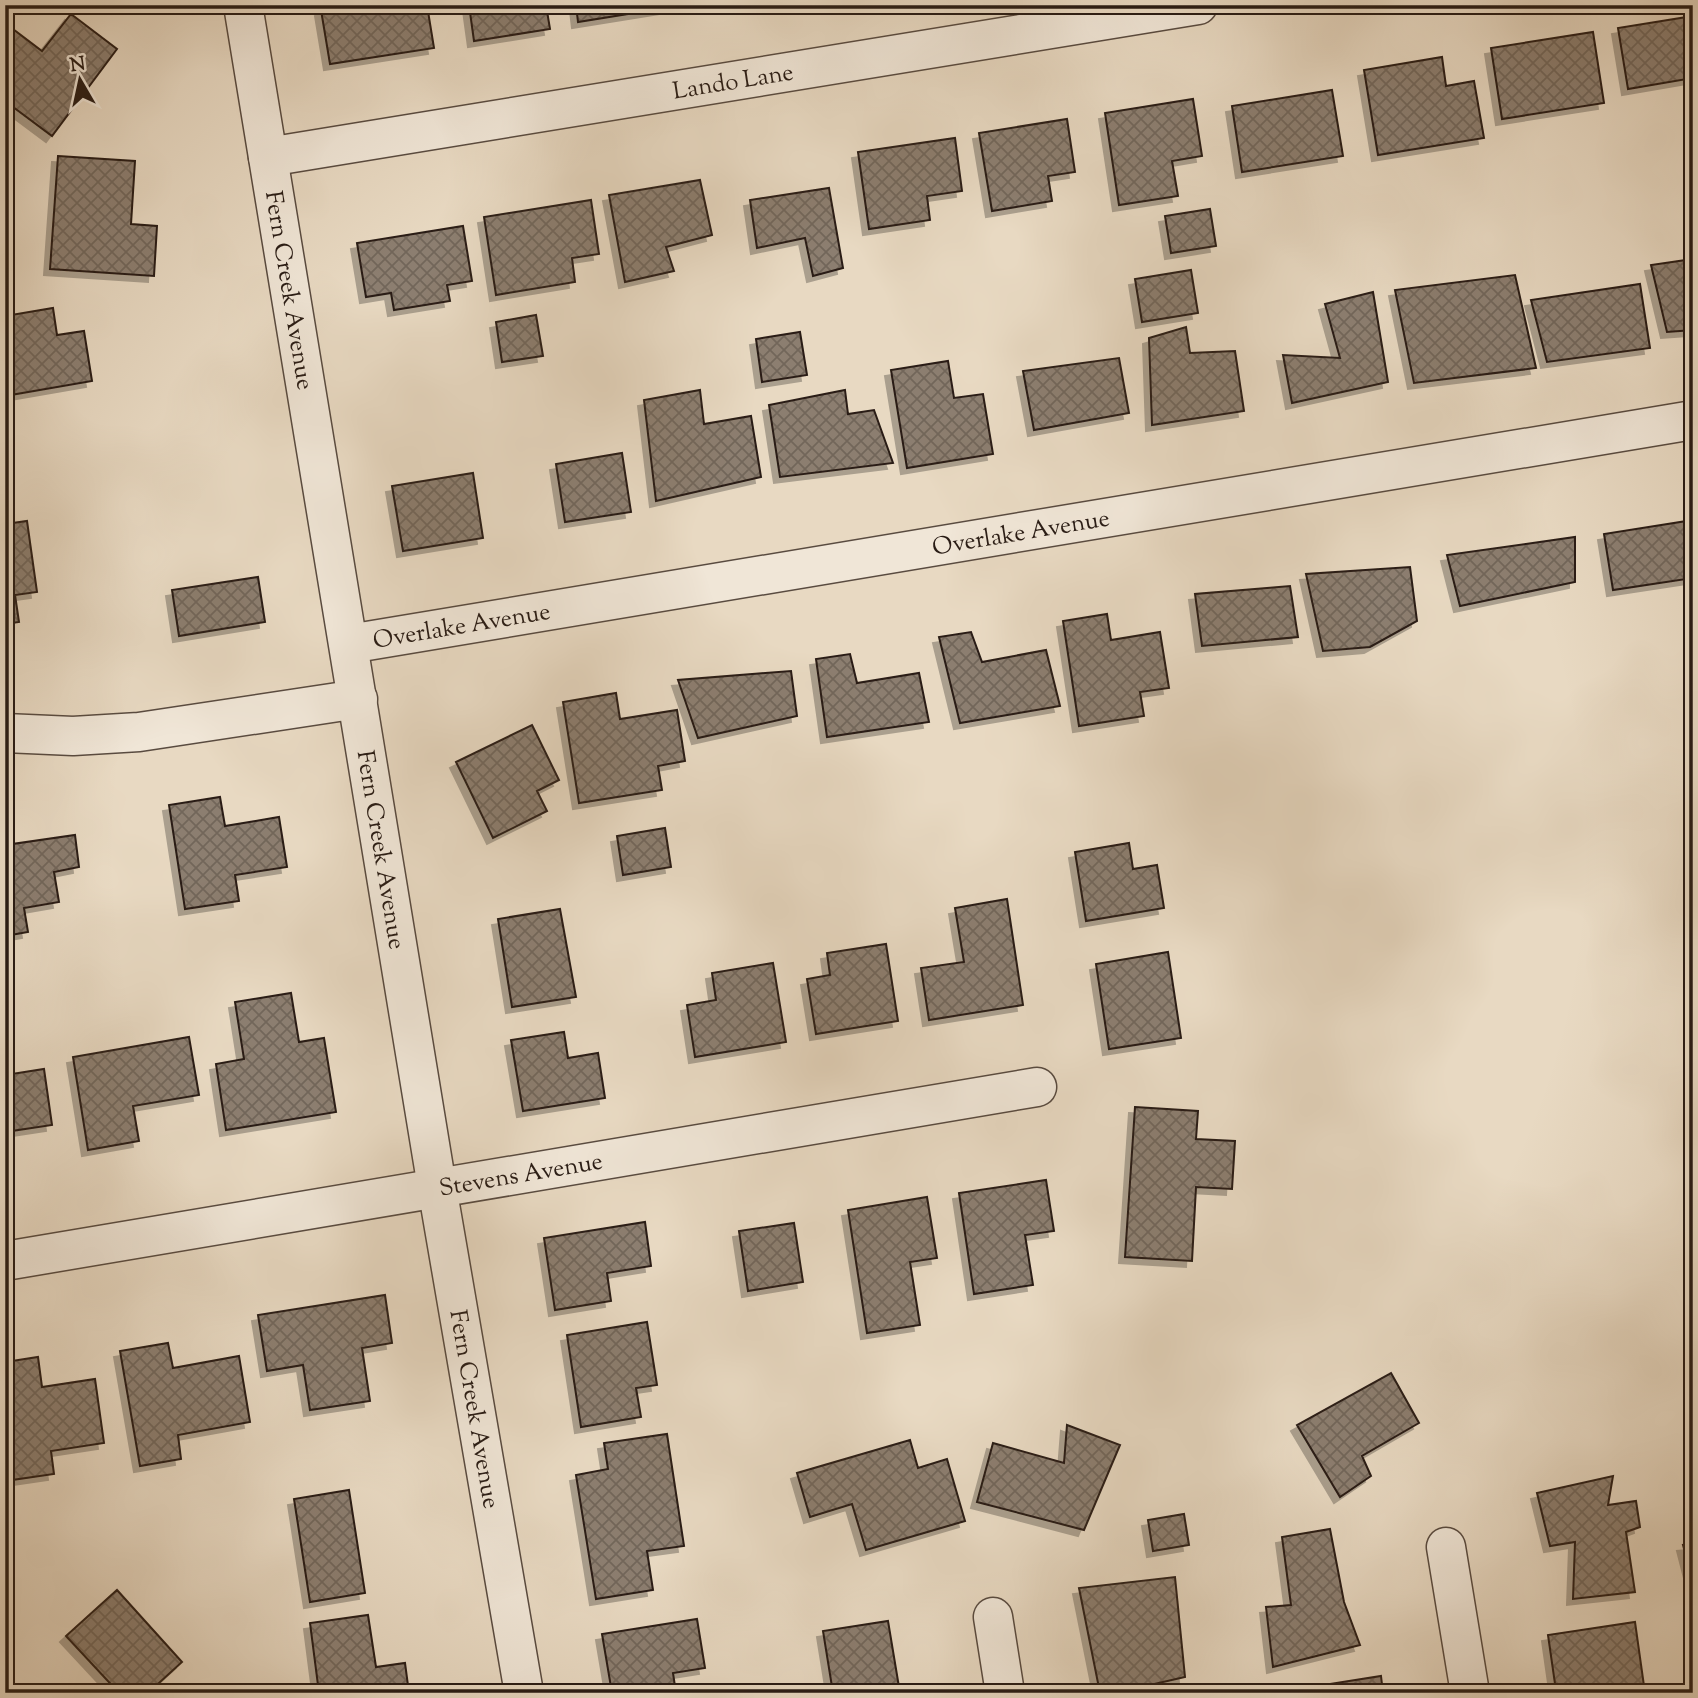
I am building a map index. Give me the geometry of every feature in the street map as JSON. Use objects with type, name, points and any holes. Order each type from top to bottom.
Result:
[{"type":"street","name":"Fern Creek Avenue","points":[[243,5],[437,1187],[524,1693]]},
{"type":"street","name":"Lando Lane","points":[[268,157],[1198,5]]},
{"type":"street","name":"Overlake Avenue","points":[[349,644],[1693,420]]},
{"type":"street","points":[[5,733],[73,736],[139,732],[358,699]]},
{"type":"street","name":"Stevens Avenue","points":[[5,1261],[1037,1087]]},
{"type":"street","points":[[1446,1547],[1469,1693]]},
{"type":"street","points":[[993,1617],[1005,1693]]},
{"type":"building","points":[[347,5],[427,5],[434,48],[330,64],[321,10]]},
{"type":"building","points":[[469,5],[546,5],[550,29],[474,41]]},
{"type":"building","points":[[576,5],[684,5],[578,22]]},
{"type":"building","points":[[71,14],[117,49],[52,136],[5,101],[5,23],[42,51]]},
{"type":"building","points":[[1693,16],[1693,78],[1628,89],[1618,28]]},
{"type":"building","points":[[1593,32],[1604,103],[1502,119],[1491,48]]},
{"type":"building","points":[[1442,57],[1446,86],[1474,81],[1484,138],[1378,155],[1364,70]]},
{"type":"building","points":[[1332,90],[1343,156],[1242,172],[1232,106]]},
{"type":"building","points":[[1193,99],[1202,156],[1172,161],[1178,196],[1119,205],[1105,113]]},
{"type":"building","points":[[1067,119],[1075,172],[1048,176],[1052,201],[992,211],[979,133]]},
{"type":"building","points":[[955,138],[962,191],[927,196],[930,220],[869,229],[858,152]]},
{"type":"building","points":[[58,156],[135,161],[131,224],[157,226],[154,276],[50,269]]},
{"type":"building","points":[[700,180],[712,235],[666,247],[674,271],[625,282],[609,195]]},
{"type":"building","points":[[829,188],[843,268],[813,276],[805,238],[757,248],[750,200]]},
{"type":"building","points":[[591,200],[599,254],[572,258],[575,282],[496,295],[484,217]]},
{"type":"building","points":[[1210,209],[1216,246],[1171,253],[1165,216]]},
{"type":"building","points":[[463,226],[472,281],[447,285],[450,301],[394,310],[391,293],[366,297],[357,243]]},
{"type":"building","points":[[1693,259],[1693,330],[1667,332],[1651,265]]},
{"type":"building","points":[[1191,270],[1198,313],[1142,322],[1135,279]]},
{"type":"building","points":[[1515,275],[1536,368],[1414,383],[1395,290]]},
{"type":"building","points":[[1640,284],[1650,348],[1547,362],[1531,300]]},
{"type":"building","points":[[1373,292],[1388,382],[1292,403],[1283,355],[1340,358],[1325,304]]},
{"type":"building","points":[[53,308],[57,335],[84,331],[92,381],[5,396],[5,316]]},
{"type":"building","points":[[536,315],[543,356],[502,362],[496,322]]},
{"type":"building","points":[[1186,327],[1190,353],[1235,351],[1244,411],[1152,425],[1149,338]]},
{"type":"building","points":[[800,332],[807,375],[762,382],[756,339]]},
{"type":"building","points":[[1119,358],[1129,413],[1034,430],[1023,371]]},
{"type":"building","points":[[948,361],[954,398],[983,394],[993,454],[907,468],[891,370]]},
{"type":"building","points":[[700,390],[704,424],[751,416],[761,477],[656,501],[644,400]]},
{"type":"building","points":[[845,390],[848,414],[874,410],[893,463],[780,477],[769,405]]},
{"type":"building","points":[[622,453],[631,512],[565,522],[556,464]]},
{"type":"building","points":[[473,473],[483,538],[403,551],[392,486]]},
{"type":"building","points":[[1693,520],[1693,578],[1613,590],[1604,534]]},
{"type":"building","points":[[27,521],[37,592],[15,595],[19,622],[5,624],[5,524]]},
{"type":"building","points":[[1575,537],[1575,582],[1460,606],[1447,555]]},
{"type":"building","points":[[1410,567],[1417,621],[1370,647],[1323,651],[1306,574]]},
{"type":"building","points":[[258,577],[265,622],[179,636],[172,590]]},
{"type":"building","points":[[1290,586],[1298,637],[1202,646],[1195,594]]},
{"type":"building","points":[[1107,614],[1111,640],[1160,632],[1169,688],[1140,692],[1144,716],[1079,726],[1063,621]]},
{"type":"building","points":[[971,632],[982,662],[1046,650],[1060,706],[960,723],[939,637]]},
{"type":"building","points":[[850,654],[857,683],[919,673],[929,722],[827,737],[816,659]]},
{"type":"building","points":[[791,671],[797,716],[698,738],[678,680]]},
{"type":"building","points":[[616,693],[620,719],[677,710],[685,761],[658,766],[662,790],[579,803],[563,702]]},
{"type":"building","points":[[532,725],[559,780],[537,791],[547,811],[493,838],[456,762]]},
{"type":"building","points":[[220,797],[225,826],[279,817],[287,867],[235,875],[239,901],[185,909],[169,805]]},
{"type":"building","points":[[8,822],[12,844],[75,835],[79,867],[54,872],[59,902],[24,908],[28,932],[5,936],[5,823]]},
{"type":"building","points":[[665,828],[671,867],[623,875],[617,836]]},
{"type":"building","points":[[1129,843],[1133,869],[1157,865],[1164,908],[1086,921],[1075,852]]},
{"type":"building","points":[[1007,899],[1023,1005],[929,1020],[921,968],[964,962],[955,908]]},
{"type":"building","points":[[560,909],[576,997],[512,1007],[498,919]]},
{"type":"building","points":[[886,944],[898,1021],[816,1034],[807,979],[830,975],[827,953]]},
{"type":"building","points":[[1168,952],[1181,1038],[1109,1049],[1096,964]]},
{"type":"building","points":[[773,963],[786,1042],[695,1057],[687,1005],[716,1000],[712,973]]},
{"type":"building","points":[[291,993],[299,1042],[324,1038],[336,1112],[226,1130],[216,1064],[244,1059],[235,1002]]},
{"type":"building","points":[[564,1032],[568,1058],[598,1053],[605,1098],[523,1111],[511,1040]]},
{"type":"building","points":[[189,1037],[199,1095],[133,1106],[139,1141],[88,1150],[73,1057]]},
{"type":"building","points":[[44,1069],[52,1125],[5,1132],[5,1075]]},
{"type":"building","points":[[1135,1107],[1198,1111],[1196,1139],[1235,1141],[1232,1189],[1196,1187],[1192,1261],[1125,1257]]},
{"type":"building","points":[[1046,1180],[1054,1231],[1025,1235],[1033,1285],[974,1294],[959,1193]]},
{"type":"building","points":[[927,1197],[937,1258],[910,1262],[920,1325],[867,1333],[848,1210]]},
{"type":"building","points":[[645,1222],[651,1266],[607,1273],[611,1301],[555,1310],[544,1238]]},
{"type":"building","points":[[794,1223],[803,1282],[748,1291],[739,1231]]},
{"type":"building","points":[[385,1295],[392,1343],[362,1348],[370,1401],[310,1410],[303,1365],[267,1371],[258,1315]]},
{"type":"building","points":[[647,1322],[657,1385],[636,1388],[641,1417],[581,1427],[567,1335]]},
{"type":"building","points":[[168,1343],[173,1368],[239,1356],[250,1422],[178,1435],[181,1459],[140,1466],[120,1351]]},
{"type":"building","points":[[38,1357],[42,1387],[95,1379],[104,1443],[51,1451],[54,1474],[5,1481],[5,1362]]},
{"type":"building","points":[[1391,1373],[1419,1423],[1362,1456],[1371,1476],[1340,1497],[1297,1425]]},
{"type":"building","points":[[1067,1425],[1120,1445],[1084,1530],[977,1502],[993,1443],[1064,1463]]},
{"type":"building","points":[[667,1434],[684,1546],[647,1551],[653,1590],[596,1599],[576,1475],[608,1469],[604,1443]]},
{"type":"building","points":[[910,1440],[918,1468],[947,1459],[965,1521],[866,1550],[852,1504],[810,1517],[797,1473]]},
{"type":"building","points":[[1613,1476],[1608,1505],[1636,1501],[1640,1527],[1626,1532],[1635,1592],[1573,1599],[1575,1542],[1550,1546],[1537,1493]]},
{"type":"building","points":[[349,1490],[365,1593],[310,1602],[294,1499]]},
{"type":"building","points":[[1184,1514],[1189,1545],[1153,1551],[1148,1520]]},
{"type":"building","points":[[1330,1529],[1344,1602],[1360,1645],[1273,1667],[1266,1607],[1291,1605],[1282,1537]]},
{"type":"building","points":[[1693,1544],[1693,1580],[1692,1580],[1683,1545]]},
{"type":"building","points":[[1175,1577],[1185,1677],[1115,1693],[1100,1693],[1079,1588]]},
{"type":"building","points":[[117,1590],[182,1662],[148,1693],[119,1693],[66,1636]]},
{"type":"building","points":[[368,1615],[376,1667],[405,1663],[409,1693],[319,1693],[310,1623]]},
{"type":"building","points":[[697,1619],[705,1668],[673,1673],[676,1693],[612,1693],[602,1634]]},
{"type":"building","points":[[888,1621],[900,1693],[833,1693],[823,1631]]},
{"type":"building","points":[[1635,1622],[1645,1693],[1580,1693],[1579,1688],[1556,1691],[1548,1635]]},
{"type":"building","points":[[1381,1676],[1383,1693],[1318,1693],[1317,1686]]}]
